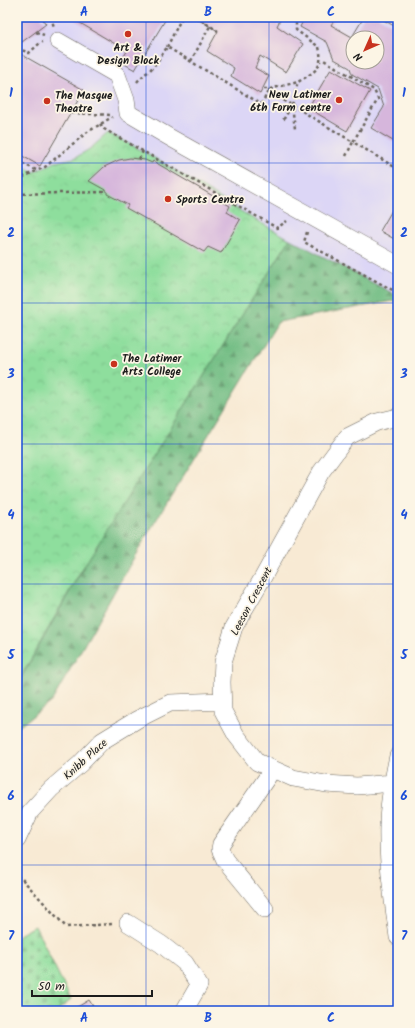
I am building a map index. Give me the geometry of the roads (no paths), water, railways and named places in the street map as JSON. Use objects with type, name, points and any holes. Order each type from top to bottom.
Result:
[{"type":"street","points":[[58,41],[117,75],[126,100],[128,112],[169,137],[398,266]]},
{"type":"street","name":"Leeson Crescent","points":[[392,783],[357,786],[326,784],[293,778],[256,762],[236,735],[223,711],[222,682],[223,662],[234,627],[321,472],[347,437],[377,422],[398,417]]},
{"type":"street","name":"Knibb Place","points":[[17,840],[30,812],[51,789],[80,764],[102,741],[138,719],[170,703],[222,700]]},
{"type":"street","points":[[398,756],[392,783],[388,826],[398,936]]},
{"type":"street","points":[[265,909],[225,860],[220,849],[221,844],[273,769]]},
{"type":"street","points":[[128,923],[161,944],[185,963],[199,984],[184,1011]]},
{"type":"place","name":"Art & Design Block","points":[[128,34]]},
{"type":"place","name":"New Latimer 6th Form centre","points":[[339,100]]},
{"type":"place","name":"The Masque Theatre","points":[[47,101]]},
{"type":"place","name":"Sports Centre","points":[[168,199]]},
{"type":"place","name":"The Latimer Arts College","points":[[114,364]]}]
